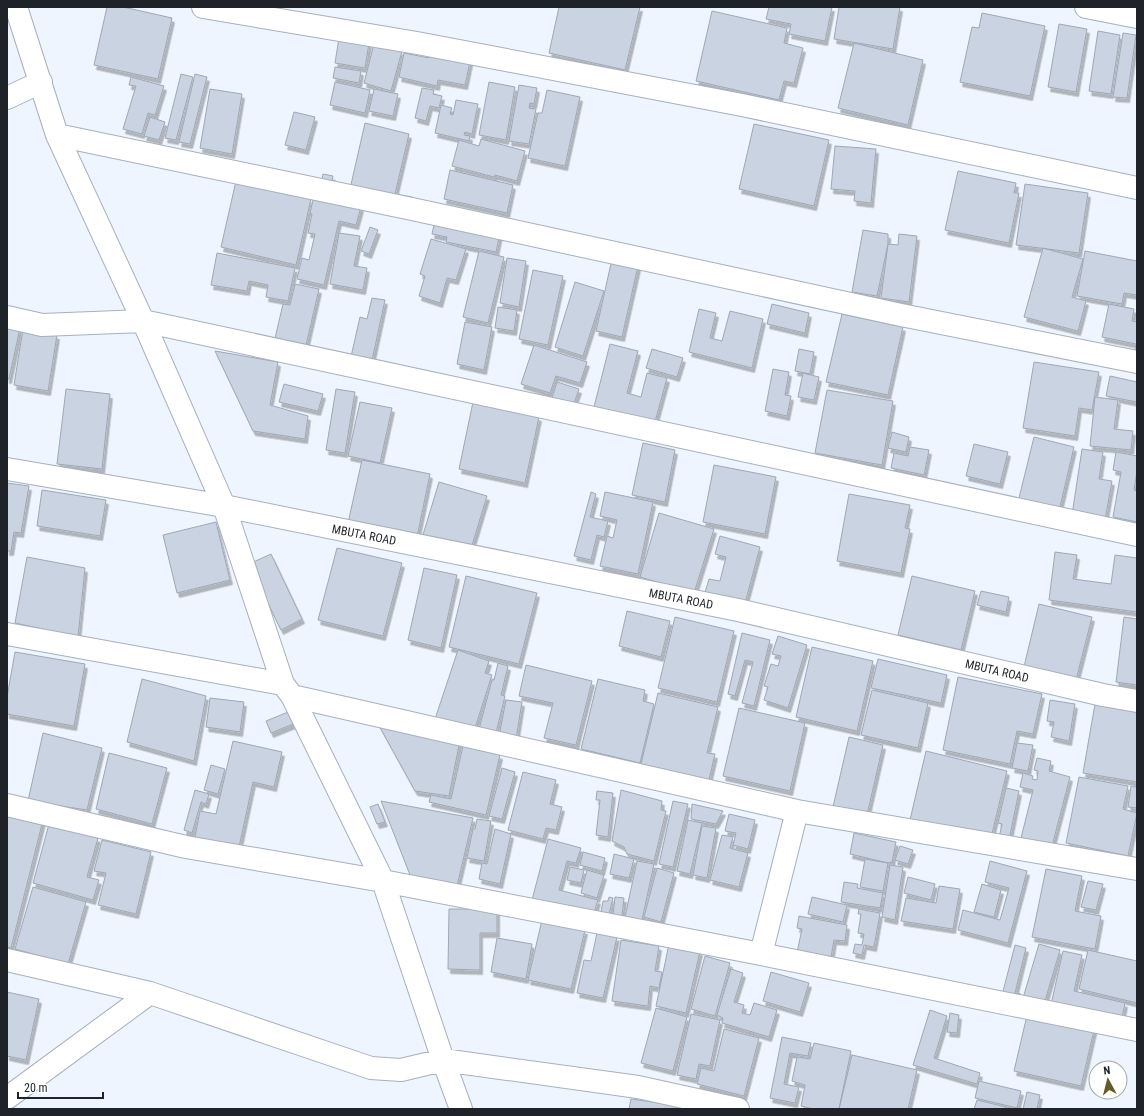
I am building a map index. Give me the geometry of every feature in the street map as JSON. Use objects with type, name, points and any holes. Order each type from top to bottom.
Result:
[{"type":"street","points":[[16,7],[57,135],[143,321],[224,506],[288,690],[383,881],[461,1109]]},
{"type":"street","points":[[203,7],[417,43],[742,104],[1137,188]]},
{"type":"street","points":[[1086,7],[1137,17]]},
{"type":"street","points":[[7,98],[41,82]]},
{"type":"street","points":[[57,135],[893,313],[1137,362]]},
{"type":"street","points":[[7,317],[42,325],[143,321],[1137,535]]},
{"type":"street","name":"MBUTA ROAD","points":[[7,469],[224,506],[738,610],[1103,695],[1137,701]]},
{"type":"street","points":[[7,634],[288,690],[797,811],[1137,869]]},
{"type":"street","points":[[7,805],[186,847],[383,881],[762,954],[1137,1030]]},
{"type":"street","points":[[762,954],[797,811]]},
{"type":"street","points":[[7,960],[150,993],[371,1068],[401,1070],[443,1060],[638,1087],[738,1109]]},
{"type":"street","points":[[7,1098],[150,993]]},
{"type":"building","points":[[107,7],[123,7],[172,18],[158,79],[94,65]]},
{"type":"building","points":[[559,7],[640,7],[625,70],[549,53]]},
{"type":"building","points":[[769,7],[832,7],[825,41],[789,34],[791,24],[766,19]]},
{"type":"building","points":[[839,7],[900,7],[893,49],[834,39]]},
{"type":"building","points":[[712,11],[787,28],[784,43],[803,48],[794,83],[784,81],[779,100],[696,81]]},
{"type":"building","points":[[982,13],[1045,26],[1030,96],[960,82],[972,27],[979,28]]},
{"type":"building","points":[[1059,24],[1087,29],[1076,92],[1048,87]]},
{"type":"building","points":[[1098,31],[1120,35],[1111,94],[1089,91]]},
{"type":"building","points":[[1123,33],[1136,35],[1127,98],[1113,97]]},
{"type":"building","points":[[339,38],[369,43],[365,68],[335,63]]},
{"type":"building","points":[[854,43],[923,60],[908,125],[838,108]]},
{"type":"building","points":[[374,44],[402,51],[391,91],[364,83]]},
{"type":"building","points":[[432,48],[471,57],[465,85],[438,80],[437,86],[399,77],[404,53],[429,58]]},
{"type":"building","points":[[335,67],[361,71],[359,83],[333,78]]},
{"type":"building","points":[[181,74],[193,77],[176,140],[165,138]]},
{"type":"building","points":[[195,74],[207,77],[190,144],[179,142]]},
{"type":"building","points":[[131,77],[164,86],[155,115],[148,113],[142,134],[123,129],[136,86],[129,85]]},
{"type":"building","points":[[335,82],[370,90],[365,113],[330,105]]},
{"type":"building","points":[[489,82],[515,87],[506,140],[479,135]]},
{"type":"building","points":[[519,85],[537,88],[534,104],[530,103],[529,108],[536,109],[529,144],[509,141]]},
{"type":"building","points":[[422,88],[434,90],[433,94],[442,96],[439,108],[430,106],[426,121],[415,118]]},
{"type":"building","points":[[210,89],[242,94],[232,154],[200,148]]},
{"type":"building","points":[[374,89],[398,94],[393,116],[369,111]]},
{"type":"building","points":[[547,90],[580,97],[565,166],[528,158],[538,113],[542,113]]},
{"type":"building","points":[[456,100],[478,104],[472,134],[465,132],[464,135],[470,136],[469,141],[435,133],[441,105],[452,108],[450,114],[453,115]]},
{"type":"building","points":[[294,112],[315,117],[306,150],[285,145]]},
{"type":"building","points":[[150,117],[165,122],[159,140],[144,136]]},
{"type":"building","points":[[365,123],[409,134],[395,194],[412,197],[412,203],[350,189]]},
{"type":"building","points":[[754,124],[829,140],[814,206],[739,189]]},
{"type":"building","points":[[481,139],[525,151],[517,181],[495,175],[494,177],[452,166],[459,140],[479,146]]},
{"type":"building","points":[[835,146],[876,149],[871,203],[854,201],[855,191],[831,189]]},
{"type":"building","points":[[450,170],[513,185],[507,213],[444,199]]},
{"type":"building","points":[[958,171],[1016,183],[1014,193],[1019,193],[1009,243],[945,230]]},
{"type":"building","points":[[323,174],[333,176],[331,186],[321,184]]},
{"type":"building","points":[[236,181],[311,199],[296,265],[221,247]]},
{"type":"building","points":[[1025,184],[1088,193],[1079,253],[1016,245]]},
{"type":"building","points":[[314,196],[361,207],[356,225],[339,221],[324,285],[297,279],[302,258],[309,260],[315,234],[308,233],[312,214],[310,213]]},
{"type":"building","points":[[435,220],[500,233],[496,252],[446,242],[447,237],[432,234]]},
{"type":"building","points":[[370,227],[378,230],[369,254],[361,251]]},
{"type":"building","points":[[863,230],[888,234],[888,244],[877,296],[852,292]]},
{"type":"building","points":[[339,233],[360,236],[354,266],[367,268],[363,290],[330,284]]},
{"type":"building","points":[[899,234],[917,236],[909,302],[881,298],[888,244],[898,245]]},
{"type":"building","points":[[431,239],[466,249],[456,280],[447,278],[440,303],[419,296],[425,276],[420,274]]},
{"type":"building","points":[[1043,248],[1083,259],[1072,297],[1086,301],[1078,331],[1024,317]]},
{"type":"building","points":[[479,251],[504,257],[488,323],[463,317]]},
{"type":"building","points":[[1085,251],[1137,261],[1137,295],[1124,293],[1122,304],[1077,296]]},
{"type":"building","points":[[217,253],[295,268],[288,301],[266,297],[268,285],[249,281],[247,291],[211,285]]},
{"type":"building","points":[[507,258],[526,261],[519,307],[500,303]]},
{"type":"building","points":[[612,259],[638,266],[622,337],[596,331]]},
{"type":"building","points":[[533,270],[563,276],[548,345],[519,339]]},
{"type":"building","points":[[575,282],[604,291],[583,356],[555,347]]},
{"type":"building","points":[[295,284],[319,289],[304,354],[273,347],[283,304],[290,305]]},
{"type":"building","points":[[372,298],[385,300],[371,365],[350,361],[360,317],[367,319]]},
{"type":"building","points":[[772,304],[809,313],[805,333],[767,324]]},
{"type":"building","points":[[1109,304],[1134,309],[1132,321],[1137,322],[1137,350],[1135,350],[1136,344],[1102,337]]},
{"type":"building","points":[[498,307],[517,310],[514,331],[495,328]]},
{"type":"building","points":[[699,309],[716,313],[710,338],[722,341],[730,311],[763,319],[752,368],[689,352]]},
{"type":"building","points":[[842,314],[903,327],[888,395],[826,382]]},
{"type":"building","points":[[465,322],[492,327],[484,370],[457,364]]},
{"type":"building","points":[[7,325],[20,328],[9,379],[7,379]]},
{"type":"building","points":[[23,329],[57,335],[48,391],[14,385]]},
{"type":"building","points":[[610,344],[638,351],[627,393],[641,397],[647,373],[667,378],[655,422],[594,407]]},
{"type":"building","points":[[534,345],[587,362],[580,383],[556,376],[550,393],[521,384]]},
{"type":"building","points":[[652,349],[683,358],[677,377],[646,368]]},
{"type":"building","points":[[799,349],[814,352],[810,374],[795,371]]},
{"type":"building","points":[[215,351],[278,362],[270,405],[308,416],[305,439],[253,431]]},
{"type":"building","points":[[1034,362],[1099,372],[1092,410],[1079,408],[1075,436],[1023,428]]},
{"type":"building","points":[[773,369],[789,372],[785,395],[791,396],[787,416],[765,411]]},
{"type":"building","points":[[803,373],[819,377],[814,400],[798,397]]},
{"type":"building","points":[[1110,376],[1137,382],[1137,402],[1106,396]]},
{"type":"building","points":[[557,382],[579,389],[572,409],[551,401]]},
{"type":"building","points":[[284,384],[323,394],[318,411],[279,402]]},
{"type":"building","points":[[66,389],[110,394],[102,469],[57,464]]},
{"type":"building","points":[[336,389],[355,392],[345,453],[326,450]]},
{"type":"building","points":[[827,390],[893,401],[882,465],[815,453]]},
{"type":"building","points":[[1095,397],[1118,400],[1114,429],[1133,431],[1131,450],[1090,446]]},
{"type":"building","points":[[360,402],[392,408],[380,463],[348,456]]},
{"type":"building","points":[[473,402],[539,417],[525,483],[459,469]]},
{"type":"building","points":[[892,432],[909,437],[906,452],[888,448]]},
{"type":"building","points":[[1034,437],[1074,447],[1059,511],[1018,502]]},
{"type":"building","points":[[643,443],[675,450],[665,502],[632,495]]},
{"type":"building","points":[[974,444],[1008,452],[1000,484],[966,476]]},
{"type":"building","points":[[910,447],[929,450],[924,475],[891,468],[894,453],[908,456]]},
{"type":"building","points":[[1082,449],[1103,452],[1099,479],[1112,481],[1105,520],[1072,515]]},
{"type":"building","points":[[1116,452],[1137,456],[1137,471],[1134,490],[1137,491],[1137,522],[1113,517],[1121,472],[1113,470]]},
{"type":"building","points":[[362,460],[430,474],[417,537],[348,523]]},
{"type":"building","points":[[714,465],[776,477],[765,534],[703,522]]},
{"type":"building","points":[[439,482],[487,496],[470,552],[422,538]]},
{"type":"building","points":[[7,483],[29,486],[21,533],[14,532],[11,551],[7,551]]},
{"type":"building","points":[[42,490],[106,500],[100,536],[37,526]]},
{"type":"building","points":[[591,492],[596,494],[590,517],[608,521],[604,537],[597,535],[591,560],[574,556]]},
{"type":"building","points":[[605,492],[653,502],[638,574],[600,566],[607,536],[613,538],[617,520],[600,516]]},
{"type":"building","points":[[849,494],[910,505],[905,528],[910,529],[901,573],[837,561]]},
{"type":"building","points":[[659,513],[714,529],[694,593],[640,577]]},
{"type":"building","points":[[216,522],[230,580],[177,593],[163,535]]},
{"type":"building","points":[[720,536],[760,547],[744,607],[704,596],[709,579],[720,581],[726,557],[715,554]]},
{"type":"building","points":[[337,548],[402,563],[383,636],[318,620]]},
{"type":"building","points":[[1055,552],[1077,555],[1073,579],[1111,584],[1115,555],[1137,558],[1137,612],[1049,600]]},
{"type":"building","points":[[271,554],[302,619],[281,630],[249,564]]},
{"type":"building","points":[[27,557],[85,568],[78,637],[15,623]]},
{"type":"building","points":[[424,568],[457,575],[441,648],[408,640]]},
{"type":"building","points":[[466,576],[537,593],[519,664],[449,647]]},
{"type":"building","points":[[912,576],[975,591],[961,650],[898,635]]},
{"type":"building","points":[[981,591],[1009,597],[1006,612],[977,605]]},
{"type":"building","points":[[1039,604],[1092,617],[1074,688],[1022,675]]},
{"type":"building","points":[[627,611],[670,621],[661,657],[619,646]]},
{"type":"building","points":[[675,617],[734,631],[717,702],[658,688]]},
{"type":"building","points":[[1124,617],[1137,619],[1137,685],[1116,682]]},
{"type":"building","points":[[742,633],[770,640],[754,706],[742,703],[753,662],[745,660],[735,696],[728,694]]},
{"type":"building","points":[[778,636],[807,645],[788,708],[764,700],[768,687],[764,686],[771,664],[778,666],[781,656],[772,654]]},
{"type":"building","points":[[812,647],[873,661],[857,731],[796,717]]},
{"type":"building","points":[[458,650],[489,661],[485,673],[492,675],[474,731],[435,719]]},
{"type":"building","points":[[15,652],[85,664],[74,726],[7,714],[7,697]]},
{"type":"building","points":[[878,659],[947,675],[941,703],[871,688]]},
{"type":"building","points":[[498,663],[508,666],[501,695],[505,696],[495,737],[478,733]]},
{"type":"building","points":[[526,665],[592,681],[576,745],[544,738],[553,703],[519,696]]},
{"type":"building","points":[[958,677],[1042,694],[1033,734],[1017,731],[1010,764],[943,750]]},
{"type":"building","points":[[142,679],[206,696],[194,761],[127,742]]},
{"type":"building","points":[[598,679],[645,690],[643,701],[654,704],[640,763],[581,749]]},
{"type":"building","points":[[872,690],[928,703],[918,748],[861,735]]},
{"type":"building","points":[[658,693],[718,707],[707,753],[715,754],[709,780],[641,764]]},
{"type":"building","points":[[210,698],[244,702],[240,732],[206,727]]},
{"type":"building","points":[[506,700],[522,702],[516,739],[499,736]]},
{"type":"building","points":[[1050,700],[1075,704],[1069,741],[1051,737],[1054,722],[1047,721]]},
{"type":"building","points":[[1095,704],[1137,711],[1137,782],[1083,773]]},
{"type":"building","points":[[739,708],[805,723],[790,791],[723,776]]},
{"type":"building","points":[[293,710],[298,722],[271,733],[266,721]]},
{"type":"building","points":[[377,722],[460,740],[449,796],[415,791]]},
{"type":"building","points":[[43,733],[102,748],[87,810],[28,801]]},
{"type":"building","points":[[849,737],[883,745],[867,815],[833,807]]},
{"type":"building","points":[[233,741],[282,752],[274,787],[253,782],[239,847],[195,837],[200,811],[216,814]]},
{"type":"building","points":[[1017,743],[1033,745],[1028,771],[1012,768]]},
{"type":"building","points":[[463,746],[500,755],[486,815],[429,802],[431,795],[451,799]]},
{"type":"building","points":[[926,751],[1007,771],[991,838],[910,820]]},
{"type":"building","points":[[109,753],[167,768],[152,824],[96,809]]},
{"type":"building","points":[[1037,758],[1051,761],[1049,771],[1070,777],[1052,846],[1021,838],[1033,790],[1020,787],[1023,773],[1033,776],[1032,779],[1037,780],[1038,771],[1034,770]]},
{"type":"building","points":[[211,765],[225,769],[218,794],[204,790]]},
{"type":"building","points":[[502,768],[515,772],[502,819],[489,816]]},
{"type":"building","points":[[523,772],[556,780],[550,804],[562,807],[556,830],[546,828],[543,839],[508,830]]},
{"type":"building","points":[[1079,777],[1128,786],[1123,809],[1137,813],[1128,856],[1066,843]]},
{"type":"building","points":[[1131,786],[1137,787],[1137,808],[1128,807]]},
{"type":"building","points":[[1006,788],[1019,791],[1009,840],[999,838],[1002,824],[998,823]]},
{"type":"building","points":[[195,790],[209,794],[206,804],[201,802],[192,833],[184,830]]},
{"type":"building","points":[[621,790],[662,801],[661,810],[666,811],[654,861],[627,854],[624,847],[612,841]]},
{"type":"building","points":[[597,791],[613,793],[608,837],[596,835],[600,800],[596,800]]},
{"type":"building","points":[[381,801],[473,818],[457,886],[414,885]]},
{"type":"building","points":[[673,801],[688,804],[673,867],[659,864]]},
{"type":"building","points":[[378,804],[385,822],[377,824],[370,807]]},
{"type":"building","points":[[692,804],[723,811],[716,824],[691,819]]},
{"type":"building","points":[[7,812],[43,820],[11,948],[7,947]]},
{"type":"building","points":[[729,814],[755,820],[748,849],[733,845],[736,833],[725,831]]},
{"type":"building","points":[[477,819],[491,821],[484,861],[467,858],[473,829],[475,829]]},
{"type":"building","points":[[688,820],[702,823],[690,874],[677,871]]},
{"type":"building","points":[[49,824],[98,838],[87,877],[99,880],[93,900],[33,883]]},
{"type":"building","points":[[702,826],[716,828],[707,878],[693,875]]},
{"type":"building","points":[[495,829],[511,834],[500,884],[479,879],[482,863],[487,864]]},
{"type":"building","points":[[854,833],[896,842],[892,862],[888,863],[850,854]]},
{"type":"building","points":[[722,835],[733,837],[730,848],[748,853],[739,887],[710,880]]},
{"type":"building","points":[[548,839],[581,848],[576,863],[567,861],[559,890],[598,900],[593,916],[532,900]]},
{"type":"building","points":[[102,840],[151,852],[136,914],[98,905],[106,873],[94,871]]},
{"type":"building","points":[[900,846],[913,850],[908,864],[895,860]]},
{"type":"building","points":[[583,852],[605,858],[602,871],[580,865]]},
{"type":"building","points":[[614,854],[634,859],[629,878],[610,874]]},
{"type":"building","points":[[865,859],[888,863],[883,891],[860,887]]},
{"type":"building","points":[[637,861],[654,864],[642,920],[625,917]]},
{"type":"building","points":[[990,861],[1027,871],[1008,943],[958,930],[963,910],[1000,920],[1009,888],[985,882]]},
{"type":"building","points":[[890,865],[903,867],[895,920],[882,917]]},
{"type":"building","points":[[570,867],[584,870],[581,883],[567,880]]},
{"type":"building","points":[[657,868],[674,873],[661,922],[644,917]]},
{"type":"building","points":[[1046,869],[1082,876],[1075,911],[1101,916],[1095,949],[1032,937]]},
{"type":"building","points":[[587,870],[604,875],[597,898],[581,893]]},
{"type":"building","points":[[908,877],[935,884],[931,900],[904,893]]},
{"type":"building","points":[[1088,881],[1103,884],[1096,910],[1081,907]]},
{"type":"building","points":[[844,882],[858,884],[857,888],[883,893],[880,908],[841,902]]},
{"type":"building","points":[[982,884],[1001,890],[994,917],[974,912]]},
{"type":"building","points":[[939,886],[960,889],[953,929],[901,921],[906,898],[936,903]]},
{"type":"building","points":[[33,887],[86,902],[68,964],[15,949]]},
{"type":"building","points":[[609,897],[613,898],[609,914],[601,912],[603,901],[608,901]]},
{"type":"building","points":[[615,897],[624,898],[622,916],[613,915]]},
{"type":"building","points":[[812,897],[847,905],[843,922],[808,914]]},
{"type":"building","points":[[449,909],[497,909],[497,933],[480,933],[480,970],[448,969]]},
{"type":"building","points":[[859,909],[880,913],[874,947],[864,945],[862,955],[853,953],[855,944],[862,945],[864,934],[858,933],[861,914],[858,914]]},
{"type":"building","points":[[799,916],[847,925],[845,941],[834,940],[830,963],[796,957],[802,929],[797,928]]},
{"type":"building","points":[[542,920],[585,930],[571,989],[528,980]]},
{"type":"building","points":[[597,933],[617,937],[603,998],[577,993],[584,960],[591,961]]},
{"type":"building","points":[[497,938],[532,944],[526,979],[491,972]]},
{"type":"building","points":[[621,940],[659,946],[655,971],[662,972],[659,988],[650,986],[648,1006],[612,1001]]},
{"type":"building","points":[[669,944],[700,951],[686,1013],[656,1006]]},
{"type":"building","points":[[1039,944],[1060,950],[1044,1004],[1023,998]]},
{"type":"building","points":[[1015,945],[1026,948],[1015,993],[1021,994],[1018,1003],[1001,999]]},
{"type":"building","points":[[1088,950],[1137,961],[1137,1003],[1079,989]]},
{"type":"building","points":[[1063,951],[1082,955],[1074,991],[1125,1003],[1122,1018],[1050,1009]]},
{"type":"building","points":[[705,956],[730,963],[715,1016],[691,1009]]},
{"type":"building","points":[[731,969],[743,973],[734,1002],[744,1005],[742,1013],[750,1015],[754,1003],[777,1010],[769,1037],[722,1023],[723,1018],[717,1015]]},
{"type":"building","points":[[771,972],[809,983],[800,1012],[763,1001]]},
{"type":"building","points":[[7,992],[39,999],[26,1060],[7,1056]]},
{"type":"building","points":[[656,1008],[687,1017],[673,1071],[641,1063]]},
{"type":"building","points":[[930,1010],[947,1016],[934,1058],[980,1073],[977,1084],[913,1065]]},
{"type":"building","points":[[1028,1011],[1095,1026],[1081,1086],[1014,1071]]},
{"type":"building","points":[[950,1013],[959,1015],[957,1033],[947,1032]]},
{"type":"building","points":[[691,1014],[720,1020],[710,1066],[699,1064],[696,1079],[677,1075]]},
{"type":"building","points":[[724,1029],[759,1038],[744,1096],[697,1084],[701,1068],[714,1071]]},
{"type":"building","points":[[782,1037],[811,1043],[808,1056],[790,1053],[784,1084],[799,1087],[795,1103],[770,1098]]},
{"type":"building","points":[[814,1043],[851,1051],[839,1109],[813,1109],[801,1106],[805,1085],[792,1081],[797,1057],[810,1059]]},
{"type":"building","points":[[852,1055],[917,1070],[908,1109],[839,1109]]},
{"type":"building","points":[[979,1081],[1021,1091],[1017,1108],[975,1098]]},
{"type":"building","points":[[1027,1092],[1040,1095],[1037,1109],[1023,1109]]},
{"type":"building","points":[[631,1099],[696,1108],[696,1109],[629,1109]]},
{"type":"building","points":[[977,1100],[1006,1107],[1005,1109],[974,1109]]}]
